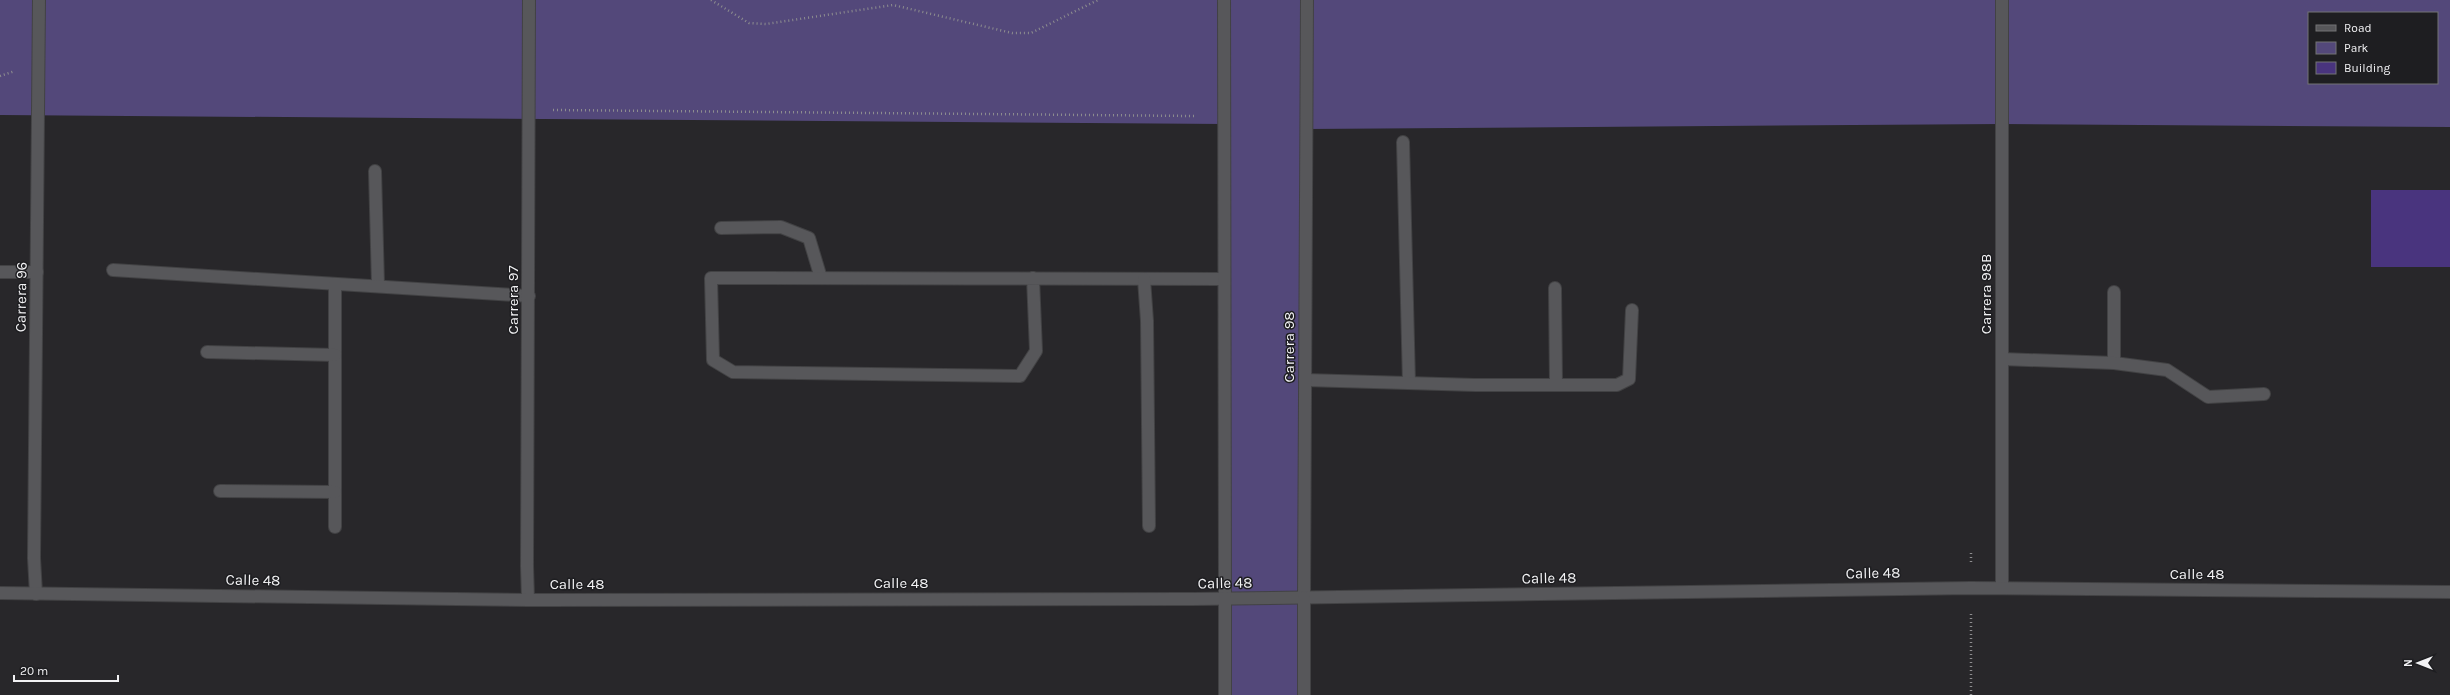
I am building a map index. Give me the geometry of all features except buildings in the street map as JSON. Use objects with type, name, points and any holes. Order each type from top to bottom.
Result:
[{"type":"street","name":"Carrera 96","points":[[36,594],[34,558],[39,0]]},
{"type":"street","name":"Carrera 97","points":[[528,600],[529,0]]},
{"type":"street","points":[[1224,0],[1225,695]]},
{"type":"street","name":"Carrera 98","points":[[1304,695],[1307,0]]},
{"type":"street","name":"Carrera 98B","points":[[2002,0],[2002,588]]},
{"type":"street","points":[[1403,142],[1409,383]]},
{"type":"street","points":[[375,171],[378,286]]},
{"type":"street","points":[[721,228],[781,227],[809,238],[821,278]]},
{"type":"street","points":[[113,270],[529,296]]},
{"type":"street","points":[[0,272],[37,272]]},
{"type":"street","points":[[1033,278],[1036,351],[1020,376],[733,372],[713,360],[711,278],[1033,278],[1224,279]]},
{"type":"street","points":[[1144,279],[1147,321],[1149,526]]},
{"type":"street","points":[[335,284],[335,527]]},
{"type":"street","points":[[1555,288],[1556,385]]},
{"type":"street","points":[[2114,292],[2114,363]]},
{"type":"street","points":[[1305,380],[1409,383],[1617,385],[1629,379],[1632,310]]},
{"type":"street","points":[[207,352],[335,355]]},
{"type":"street","points":[[2002,359],[2114,363],[2167,370],[2208,397],[2264,394]]},
{"type":"street","points":[[220,491],[335,492]]},
{"type":"street","name":"Calle 48","points":[[0,594],[528,600],[1304,598],[1971,588],[2450,592]]},
{"type":"path","points":[[711,0],[749,23],[766,24],[893,5],[1012,33],[1031,33],[1098,0]]},
{"type":"path","points":[[528,110],[1194,116]]},
{"type":"path","points":[[1971,554],[1971,695]]},
{"type":"green space","points":[[0,0],[2450,0],[2450,127],[2002,124],[1307,129],[1304,695],[1225,695],[1224,124],[0,115]]}]
